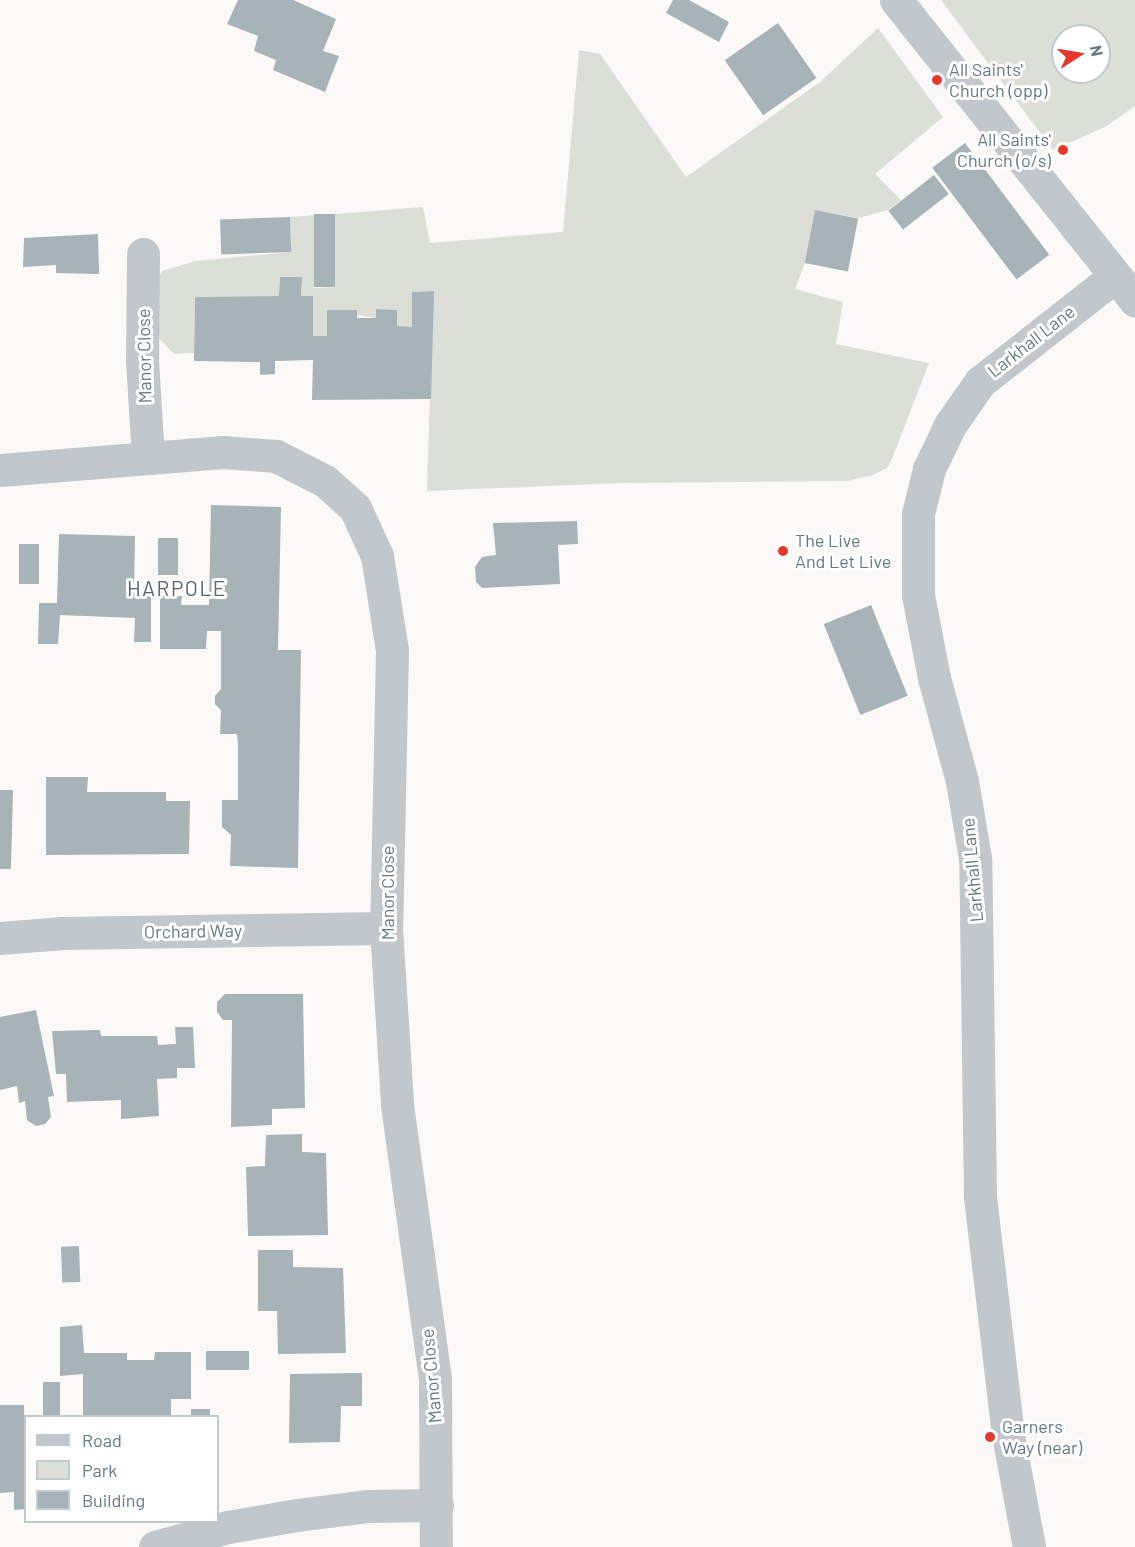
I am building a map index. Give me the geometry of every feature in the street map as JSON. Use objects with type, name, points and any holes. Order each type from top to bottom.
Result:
[{"type":"street","points":[[896,0],[1125,289]]},
{"type":"street","name":"Manor Close","points":[[143,254],[142,360],[148,458]]},
{"type":"street","name":"Larkhall Lane","points":[[1029,1547],[1008,1435],[980,1196],[975,858],[962,781],[934,678],[918,595],[918,514],[929,469],[950,425],[980,382],[1125,289]]},
{"type":"street","name":"Manor Close","points":[[0,470],[224,452],[276,456],[325,481],[355,508],[378,556],[392,650],[386,928],[397,1105],[435,1379],[436,1547]]},
{"type":"street","name":"Orchard Way","points":[[0,938],[63,933],[386,928]]},
{"type":"street","points":[[155,1547],[228,1527],[297,1515],[368,1506],[437,1505]]},
{"type":"green space","points":[[941,0],[1135,0],[1135,106],[1105,127],[1053,150]]},
{"type":"green space","points":[[878,28],[943,117],[875,174],[901,200],[888,210],[858,218],[815,210],[805,263],[795,289],[843,302],[836,344],[929,363],[892,459],[887,468],[873,475],[847,481],[620,483],[427,491],[433,291],[412,292],[412,327],[397,326],[397,310],[376,309],[376,318],[327,310],[327,336],[313,336],[313,296],[301,296],[302,278],[279,296],[195,297],[194,353],[174,354],[157,336],[156,280],[162,271],[195,261],[291,252],[290,217],[314,215],[314,288],[335,287],[335,214],[423,207],[430,243],[563,232],[579,50],[600,54],[686,177],[820,82]]},
{"type":"building","points":[[238,0],[293,0],[336,19],[323,51],[339,56],[325,92],[273,70],[276,60],[254,51],[258,36],[227,24]]},
{"type":"building","points":[[673,0],[689,0],[729,22],[719,42],[666,13]]},
{"type":"building","points":[[778,23],[816,78],[763,115],[725,60]]},
{"type":"building","points":[[965,143],[1049,255],[1017,279],[932,168]]},
{"type":"building","points":[[934,175],[949,194],[903,230],[888,211]]},
{"type":"building","points":[[815,210],[858,218],[848,271],[805,263]]},
{"type":"building","points":[[314,214],[335,214],[335,287],[314,287]]},
{"type":"building","points":[[290,217],[291,252],[221,254],[220,219]]},
{"type":"building","points":[[98,234],[99,274],[56,273],[56,265],[23,267],[24,238]]},
{"type":"building","points":[[280,277],[302,277],[301,296],[313,296],[313,336],[327,336],[327,310],[357,310],[357,318],[376,318],[376,309],[397,310],[397,326],[412,327],[412,292],[434,291],[431,399],[312,400],[313,360],[275,361],[275,374],[260,375],[260,362],[194,361],[195,297],[279,296]]},
{"type":"building","points":[[211,505],[281,507],[278,650],[301,650],[298,868],[230,866],[231,835],[222,827],[222,800],[238,800],[238,745],[237,734],[220,734],[221,710],[215,704],[215,696],[221,689],[221,631],[207,631],[206,649],[160,649],[160,596],[182,596],[181,605],[209,605]]},
{"type":"building","points":[[577,521],[578,544],[558,545],[560,584],[482,588],[476,582],[475,567],[482,557],[496,555],[493,523]]},
{"type":"building","points":[[59,534],[135,536],[134,593],[151,593],[151,642],[134,642],[135,618],[60,615],[58,644],[38,644],[39,603],[57,603]]},
{"type":"building","points":[[158,538],[178,538],[178,575],[158,575]]},
{"type":"building","points":[[19,544],[39,544],[39,584],[19,584]]},
{"type":"building","points":[[871,605],[908,696],[860,715],[824,624]]},
{"type":"building","points":[[46,777],[88,777],[87,792],[166,792],[166,801],[190,801],[189,854],[46,855]]},
{"type":"building","points":[[0,790],[13,790],[11,869],[0,869]]},
{"type":"building","points":[[225,994],[303,994],[305,1108],[272,1109],[272,1125],[231,1127],[232,1020],[223,1020],[217,1012],[217,1002]]},
{"type":"building","points":[[36,1010],[54,1096],[48,1097],[51,1117],[45,1124],[36,1126],[27,1120],[25,1101],[19,1103],[17,1086],[0,1090],[0,1017]]},
{"type":"building","points":[[175,1027],[193,1027],[195,1068],[177,1068],[177,1078],[157,1079],[159,1116],[121,1119],[121,1100],[67,1102],[66,1074],[56,1074],[52,1031],[100,1030],[101,1036],[157,1036],[158,1045],[176,1044]]},
{"type":"building","points":[[302,1134],[302,1152],[326,1153],[328,1235],[248,1236],[246,1167],[265,1166],[266,1135]]},
{"type":"building","points":[[79,1246],[80,1282],[62,1283],[61,1247]]},
{"type":"building","points":[[258,1250],[293,1250],[293,1267],[343,1268],[346,1353],[278,1354],[277,1311],[258,1311]]},
{"type":"building","points":[[82,1325],[84,1353],[127,1353],[127,1360],[154,1360],[155,1352],[191,1352],[191,1399],[171,1399],[171,1415],[83,1415],[83,1374],[60,1376],[60,1327]]},
{"type":"building","points":[[206,1351],[249,1351],[249,1370],[206,1370]]},
{"type":"building","points":[[362,1373],[362,1406],[341,1406],[340,1442],[289,1443],[290,1374]]},
{"type":"building","points":[[43,1382],[60,1382],[60,1415],[43,1415]]},
{"type":"building","points":[[0,1405],[24,1405],[24,1509],[14,1510],[14,1492],[0,1493]]},
{"type":"building","points":[[191,1409],[210,1409],[210,1415],[191,1415]]},
{"type":"place","name":"All Saints' Church (opp)","points":[[937,80]]},
{"type":"place","name":"All Saints' Church (o/s)","points":[[1063,150]]},
{"type":"place","name":"The Live And Let Live","points":[[783,551]]},
{"type":"place","name":"Garners Way (near)","points":[[990,1437]]},
{"type":"district","name":"HARPOLE","points":[[177,588]]}]
